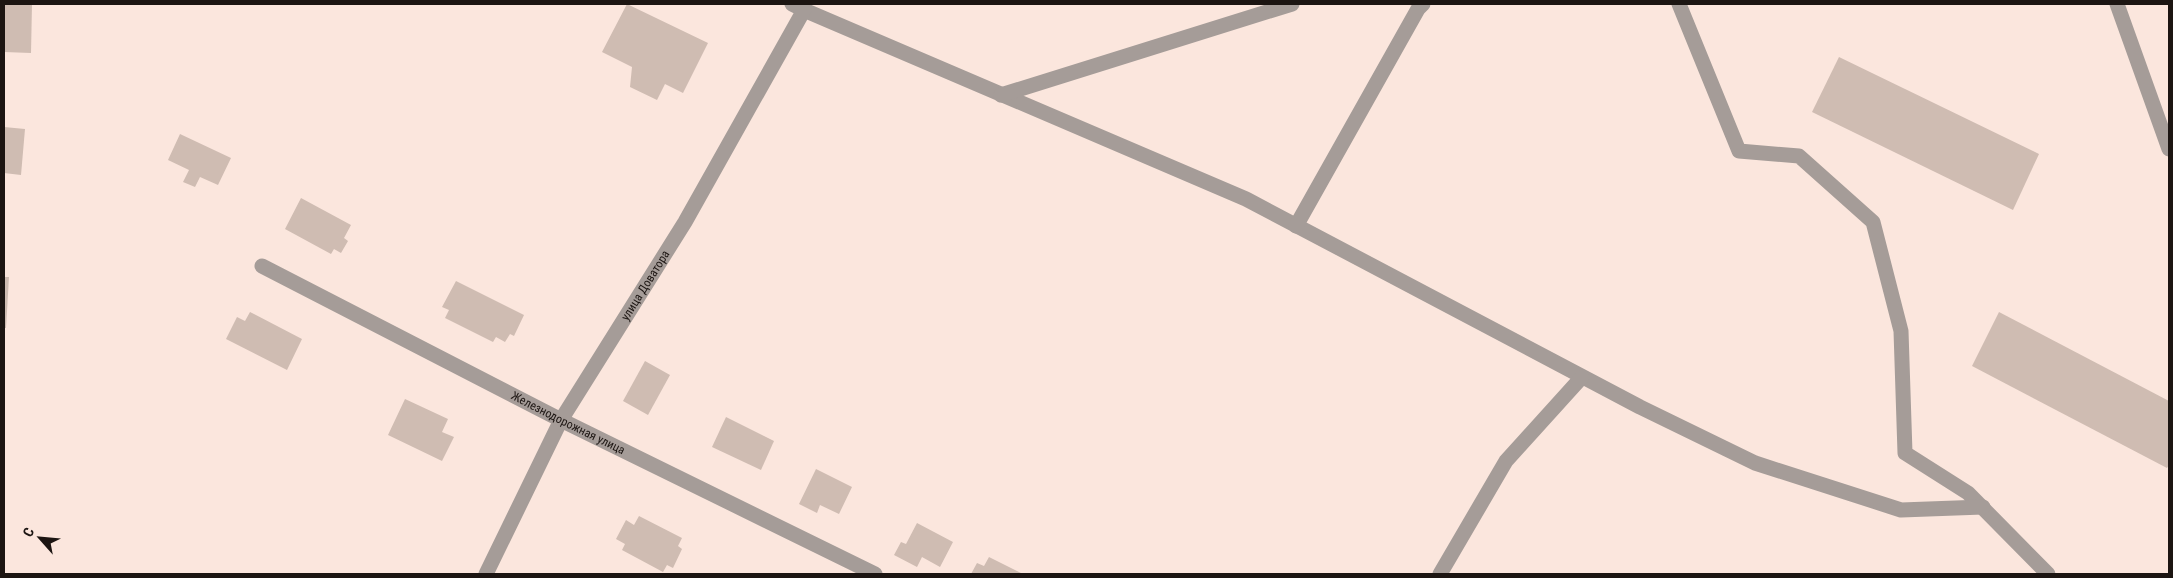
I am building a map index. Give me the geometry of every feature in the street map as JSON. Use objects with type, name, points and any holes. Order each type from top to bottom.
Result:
[{"type":"street","points":[[1001,95],[1292,4]]},
{"type":"street","points":[[1296,226],[1418,9],[1423,4]]},
{"type":"street","points":[[1679,4],[1739,151],[1799,156],[1873,222],[1901,331],[1905,453],[1968,493],[2048,574]]},
{"type":"street","points":[[2117,4],[2169,149]]},
{"type":"street","points":[[798,7],[1246,200],[1640,407],[1755,463],[1901,510],[1983,508]]},
{"type":"street","name":"улица Доватора","points":[[486,574],[561,420],[685,222],[798,7]]},
{"type":"street","name":"Железнодорожная улица","points":[[262,266],[561,420],[875,574]]},
{"type":"street","points":[[1440,574],[1506,461],[1582,377]]},
{"type":"building","points":[[5,4],[32,4],[31,53],[4,52]]},
{"type":"building","points":[[627,4],[708,43],[683,93],[665,84],[657,100],[630,87],[632,67],[602,52]]},
{"type":"building","points":[[1839,57],[2039,154],[2013,210],[1812,112]]},
{"type":"building","points":[[4,127],[25,129],[21,175],[4,173]]},
{"type":"building","points":[[180,134],[231,158],[218,185],[200,177],[195,187],[183,182],[189,170],[168,160]]},
{"type":"building","points":[[301,198],[351,225],[344,238],[348,241],[341,253],[334,249],[331,254],[285,229]]},
{"type":"building","points":[[4,277],[9,277],[6,328],[4,328]]},
{"type":"building","points":[[456,281],[524,315],[514,336],[510,334],[505,342],[496,337],[493,342],[445,318],[449,310],[442,307]]},
{"type":"building","points":[[250,312],[302,339],[287,370],[226,339],[237,317],[245,321]]},
{"type":"building","points":[[1999,312],[2169,401],[2169,465],[2167,468],[1972,366]]},
{"type":"building","points":[[645,361],[670,375],[648,415],[623,401]]},
{"type":"building","points":[[405,399],[448,419],[442,432],[454,437],[442,461],[388,435]]},
{"type":"building","points":[[726,417],[774,441],[761,470],[712,447]]},
{"type":"building","points":[[816,469],[852,487],[839,514],[820,505],[817,513],[799,504]]},
{"type":"building","points":[[639,516],[682,538],[678,546],[682,549],[673,568],[667,565],[663,572],[622,550],[625,544],[616,539],[626,520],[634,525]]},
{"type":"building","points":[[917,523],[953,542],[940,567],[922,557],[917,567],[894,555],[901,542],[906,544]]},
{"type":"building","points":[[989,557],[1023,574],[971,574],[977,563],[984,566]]}]
